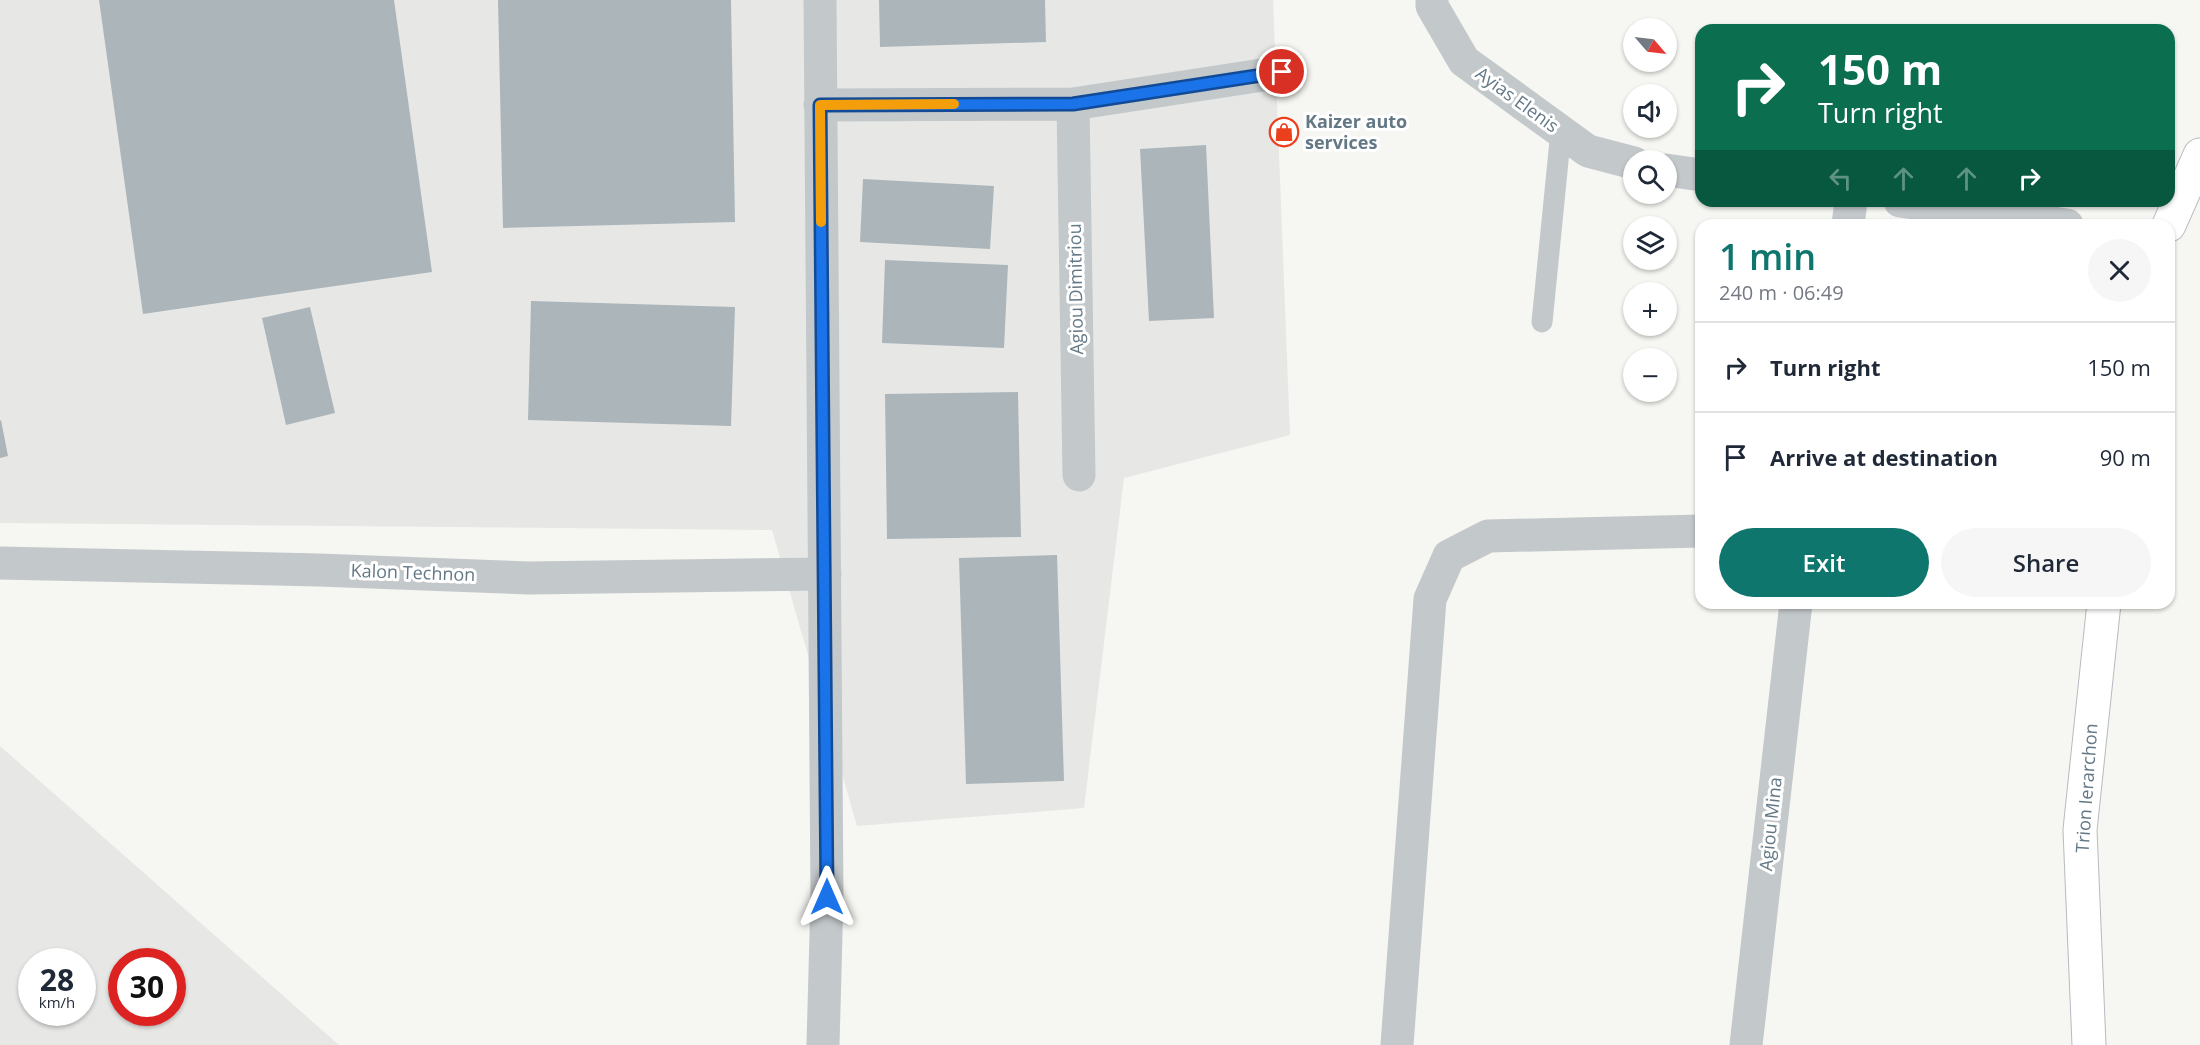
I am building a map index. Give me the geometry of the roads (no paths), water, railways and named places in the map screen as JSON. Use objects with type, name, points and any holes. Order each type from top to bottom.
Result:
[{"type":"main road","points":[[2172,219],[2200,155]]},
{"type":"main road","name":"Trion Ierarchon","points":[[2089,1045],[2080,830],[2103,609]]},
{"type":"street","points":[[820,0],[827,897],[823,1045]]},
{"type":"street","name":"Ayias Elenis","points":[[1432,0],[1432,6],[1464,62],[1588,151],[1623,160]]},
{"type":"street","points":[[820,105],[1073,104],[1282,72]]},
{"type":"street","name":"Agiou Dimitriou","points":[[1073,104],[1079,475]]},
{"type":"street","points":[[1677,171],[1695,173]]},
{"type":"street","points":[[1942,207],[2025,219]]},
{"type":"street","points":[[1397,1045],[1430,598],[1449,556],[1488,536],[1695,531]]},
{"type":"street","name":"Kalon Technon","points":[[0,562],[529,578],[825,574]]},
{"type":"street","name":"Agiou Mina","points":[[1746,1045],[1795,609]]},
{"type":"lane","points":[[1542,322],[1561,132]]},
{"type":"place","name":"Kaizer auto services","points":[[1284,132]]}]
